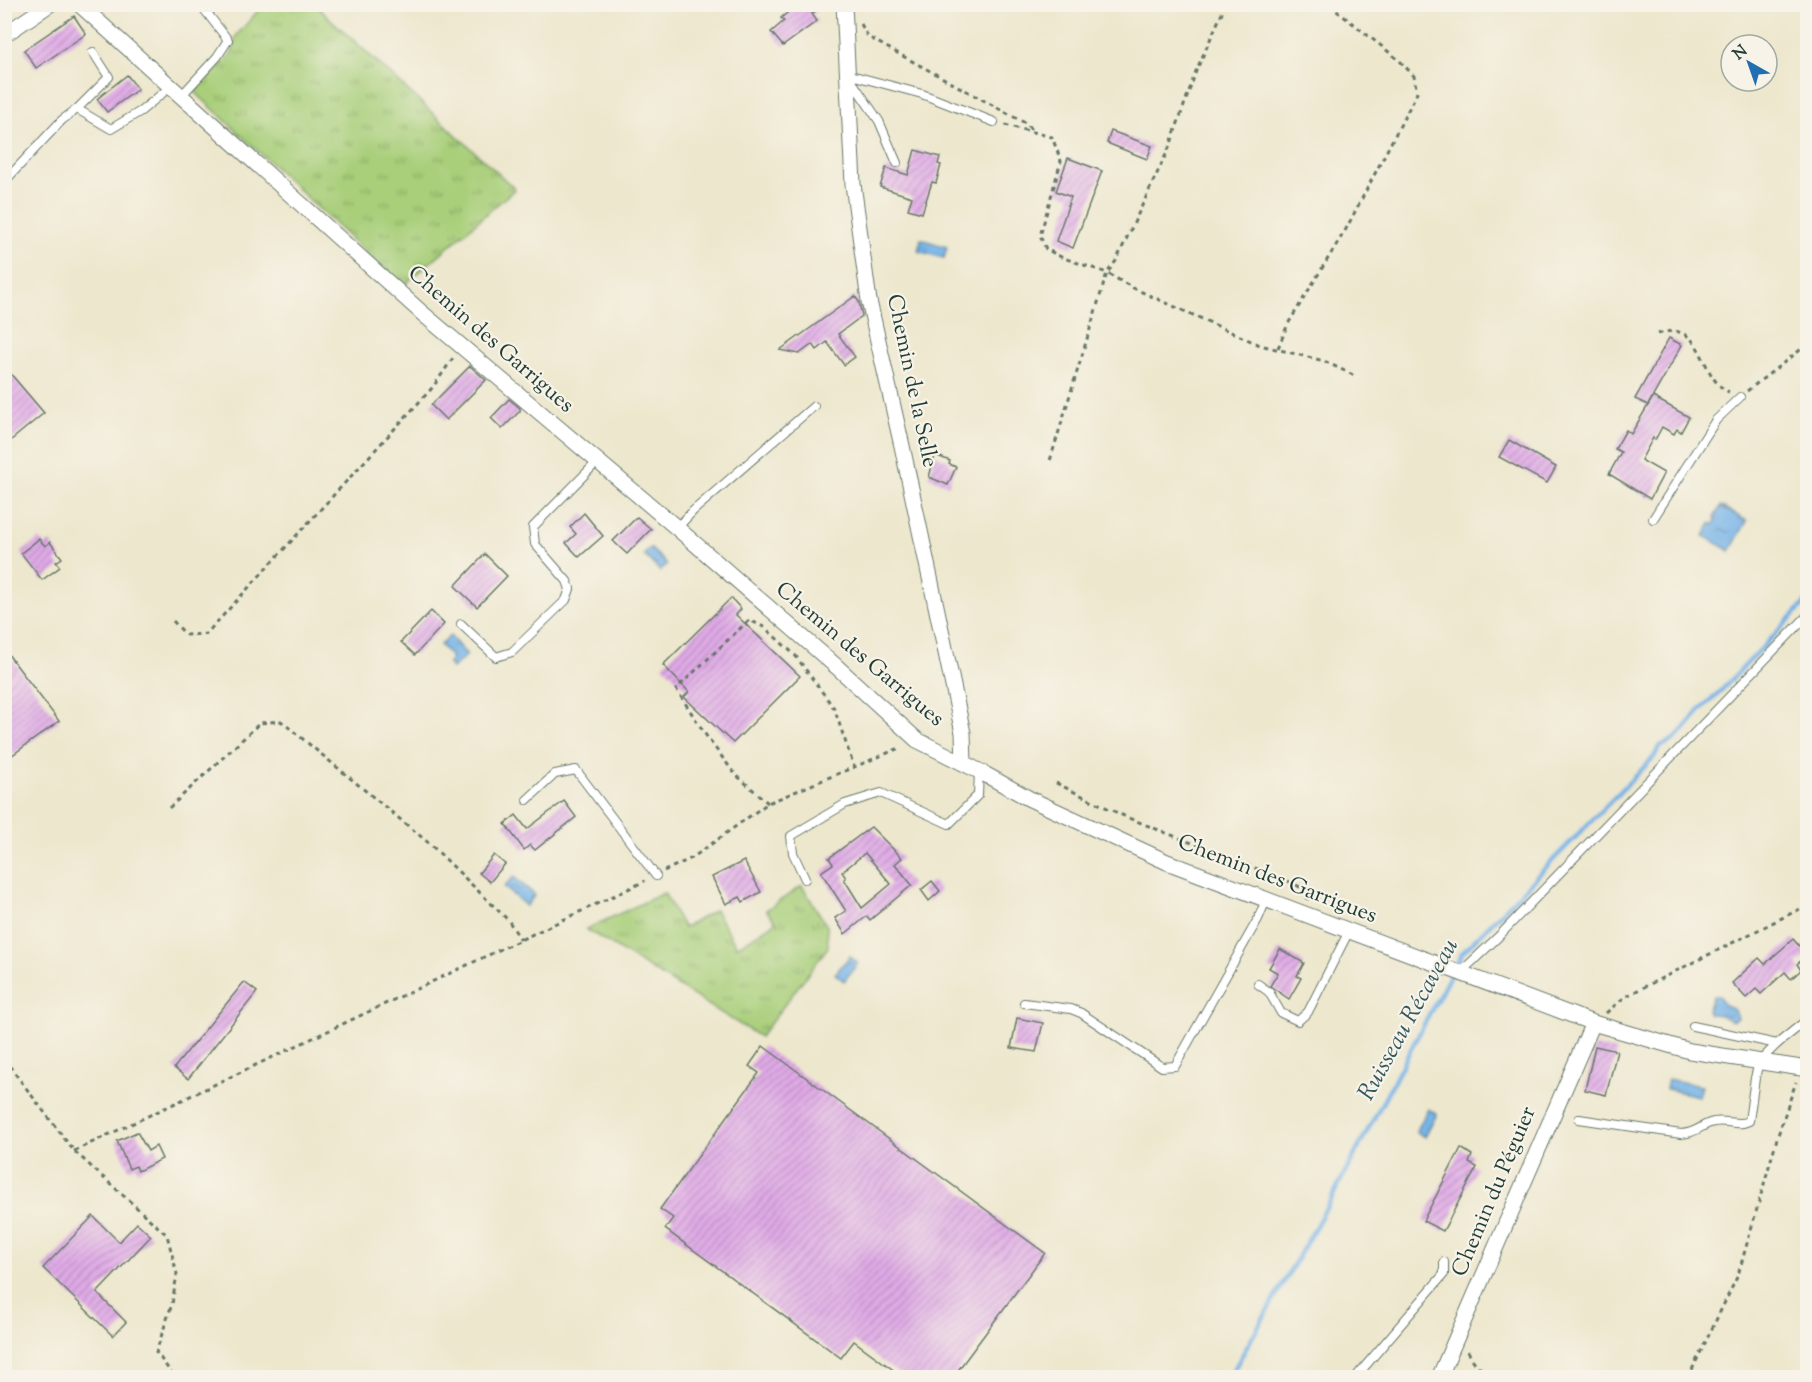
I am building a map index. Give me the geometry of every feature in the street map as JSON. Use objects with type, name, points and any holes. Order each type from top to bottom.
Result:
[{"type":"street","points":[[4,35],[50,4]]},
{"type":"street","name":"Chemin des Garrigues","points":[[79,4],[461,346],[677,528],[917,740],[980,771],[1030,800],[1167,862],[1596,1025],[1689,1052],[1804,1069]]},
{"type":"street","name":"Chemin de la Selle","points":[[844,4],[853,184],[869,301],[963,733],[964,763]]},
{"type":"street","name":"Chemin du Péguier","points":[[1439,1377],[1596,1025]]},
{"type":"lane","points":[[77,109],[111,129],[175,91],[217,57],[228,40],[200,4]]},
{"type":"lane","points":[[4,182],[62,120],[77,109],[110,77],[93,52]]},
{"type":"lane","points":[[847,74],[922,94],[994,122]]},
{"type":"lane","points":[[847,74],[879,121],[897,163]]},
{"type":"lane","points":[[1653,519],[1716,420],[1740,397]]},
{"type":"lane","points":[[677,528],[693,511],[814,406]]},
{"type":"lane","points":[[461,624],[496,657],[512,652],[566,600],[570,589],[567,581],[535,544],[533,527],[597,462]]},
{"type":"lane","points":[[1460,973],[1808,615]]},
{"type":"lane","points":[[527,800],[555,774],[576,770],[656,876]]},
{"type":"lane","points":[[805,879],[793,853],[791,836],[845,804],[881,793],[949,824],[978,795],[980,771]]},
{"type":"lane","points":[[1024,1003],[1071,1009],[1081,1013],[1162,1067],[1175,1066],[1258,919],[1266,900]]},
{"type":"lane","points":[[1258,984],[1269,992],[1281,1013],[1298,1021],[1308,1012],[1348,931]]},
{"type":"lane","points":[[1579,1119],[1681,1134],[1693,1133],[1714,1122],[1741,1125],[1749,1121],[1759,1062],[1808,1019]]},
{"type":"lane","points":[[1693,1026],[1777,1044]]},
{"type":"lane","points":[[1355,1377],[1444,1274],[1444,1262]]},
{"type":"path","points":[[1048,464],[1107,273],[1116,261],[1170,146],[1196,70],[1226,4]]},
{"type":"path","points":[[1278,348],[1288,324],[1346,229],[1417,93],[1414,76],[1399,60],[1328,4]]},
{"type":"path","points":[[860,22],[868,37],[1027,124],[1033,131]]},
{"type":"path","points":[[994,122],[1052,138],[1060,161],[1040,236],[1046,249],[1061,257],[1107,273],[1133,288],[1260,345],[1324,361],[1353,375]]},
{"type":"path","points":[[1658,334],[1669,330],[1683,333],[1692,340],[1720,388],[1740,397],[1808,344]]},
{"type":"path","points":[[173,621],[186,634],[206,634],[433,387],[461,346]]},
{"type":"path","points":[[768,803],[735,774],[709,740],[676,688],[749,620],[764,627],[795,655],[834,708],[854,767]]},
{"type":"path","points":[[168,808],[260,723],[281,721],[430,844],[508,920],[521,940]]},
{"type":"path","points":[[74,1151],[692,858],[768,803],[917,740]]},
{"type":"path","points":[[1056,783],[1126,817],[1308,891],[1305,915]]},
{"type":"path","points":[[1596,1025],[1607,1011],[1626,996],[1808,905]]},
{"type":"path","points":[[4,1059],[74,1151],[167,1235],[177,1274],[172,1304],[156,1352],[176,1377]]},
{"type":"path","points":[[1688,1377],[1738,1275],[1778,1135],[1804,1069]]},
{"type":"path","points":[[1467,1348],[1474,1363],[1483,1371],[1496,1377]]},
{"type":"green space","points":[[263,5],[315,5],[515,189],[402,287],[195,92],[232,53],[236,36]]},
{"type":"green space","points":[[802,886],[827,926],[828,947],[760,1037],[586,929],[664,893],[684,928],[715,910],[737,947],[776,922],[766,910]]},
{"type":"water","points":[[921,239],[947,247],[944,258],[918,251]]},
{"type":"water","points":[[1721,506],[1747,521],[1730,551],[1704,536],[1711,523],[1714,525],[1716,519],[1714,518]]},
{"type":"water","points":[[650,548],[667,564],[660,571],[644,555]]},
{"type":"water","points":[[450,636],[467,655],[452,668],[448,663],[452,658],[440,645]]},
{"type":"water","points":[[514,877],[535,895],[526,906],[504,887]]},
{"type":"water","points":[[850,956],[858,963],[844,981],[835,974]]},
{"type":"water","points":[[1713,996],[1719,996],[1725,1006],[1733,1009],[1738,1018],[1732,1021],[1719,1015],[1709,1014],[1707,1010]]},
{"type":"water","points":[[1668,1079],[1702,1086],[1699,1096],[1666,1089]]},
{"type":"water","points":[[1428,1109],[1437,1114],[1425,1137],[1416,1132]]},
{"type":"building","points":[[798,4],[824,4],[812,14],[817,21],[783,46],[771,32],[784,21],[781,18]]},
{"type":"building","points":[[74,16],[86,34],[36,68],[24,50]]},
{"type":"building","points":[[127,75],[138,89],[107,112],[97,99]]},
{"type":"building","points":[[1111,131],[1152,146],[1147,159],[1107,143]]},
{"type":"building","points":[[915,150],[940,157],[938,164],[941,165],[936,183],[932,182],[922,213],[908,209],[912,197],[880,187],[886,168],[908,175]]},
{"type":"building","points":[[1068,158],[1102,171],[1073,248],[1056,241],[1071,197],[1056,191]]},
{"type":"building","points":[[855,296],[862,316],[838,334],[855,357],[844,365],[827,342],[817,350],[813,344],[799,354],[780,350]]},
{"type":"building","points":[[1669,338],[1682,345],[1648,405],[1635,399]]},
{"type":"building","points":[[4,366],[44,413],[4,446]]},
{"type":"building","points":[[470,366],[486,380],[446,420],[431,405]]},
{"type":"building","points":[[1653,397],[1689,417],[1681,432],[1677,429],[1674,434],[1662,427],[1641,460],[1664,473],[1650,499],[1609,474],[1621,452],[1615,449],[1626,430],[1631,434]]},
{"type":"building","points":[[509,399],[520,408],[520,411],[502,429],[491,418]]},
{"type":"building","points":[[1509,440],[1556,467],[1547,483],[1499,457]]},
{"type":"building","points":[[935,455],[950,461],[949,464],[956,467],[948,485],[929,477]]},
{"type":"building","points":[[584,513],[603,536],[579,557],[566,543],[576,534],[570,527]]},
{"type":"building","points":[[637,517],[651,529],[627,554],[613,541]]},
{"type":"building","points":[[39,539],[45,546],[50,542],[62,558],[56,562],[60,567],[42,580],[21,553]]},
{"type":"building","points":[[485,554],[507,576],[477,607],[455,586]]},
{"type":"building","points":[[731,598],[741,609],[736,615],[800,676],[733,743],[684,697],[689,692],[663,665]]},
{"type":"building","points":[[431,611],[444,624],[415,655],[401,642]]},
{"type":"building","points":[[4,649],[59,721],[4,761]]},
{"type":"building","points":[[564,801],[576,817],[535,850],[530,845],[524,850],[505,824],[516,815],[527,829]]},
{"type":"building","points":[[871,827],[902,858],[895,864],[912,885],[870,920],[867,916],[845,934],[835,918],[846,911],[821,872],[833,864],[829,858]],"holes":[[[865,853],[891,884],[862,908],[842,872]]]},
{"type":"building","points":[[494,855],[505,864],[490,882],[479,873]]},
{"type":"building","points":[[744,861],[761,892],[743,902],[740,897],[726,904],[712,877]]},
{"type":"building","points":[[932,881],[940,891],[929,901],[921,890]]},
{"type":"building","points":[[1793,939],[1807,955],[1797,964],[1801,970],[1791,979],[1785,972],[1761,994],[1756,989],[1746,998],[1732,983],[1759,958],[1765,964]]},
{"type":"building","points":[[1280,949],[1304,963],[1297,976],[1301,978],[1289,999],[1270,986],[1278,973],[1269,968]]},
{"type":"building","points":[[244,982],[257,992],[188,1079],[174,1068]]},
{"type":"building","points":[[1017,1018],[1043,1023],[1036,1052],[1011,1048]]},
{"type":"building","points":[[763,1046],[1045,1253],[953,1377],[903,1377],[854,1341],[841,1358],[665,1229],[673,1218],[660,1209],[759,1073],[749,1066]]},
{"type":"building","points":[[1595,1046],[1617,1051],[1606,1095],[1585,1090]]},
{"type":"building","points":[[137,1132],[148,1151],[156,1146],[162,1159],[138,1171],[136,1166],[129,1169],[117,1141]]},
{"type":"building","points":[[1461,1148],[1472,1155],[1469,1163],[1477,1167],[1443,1231],[1423,1221]]},
{"type":"building","points":[[93,1216],[119,1242],[137,1223],[151,1236],[97,1293],[126,1322],[113,1336],[43,1268]]},
{"type":"waterway","name":"Ruisseau Récaveau","points":[[1229,1378],[1329,1203],[1462,953],[1654,757],[1660,746],[1676,738],[1701,709],[1808,600]]}]
